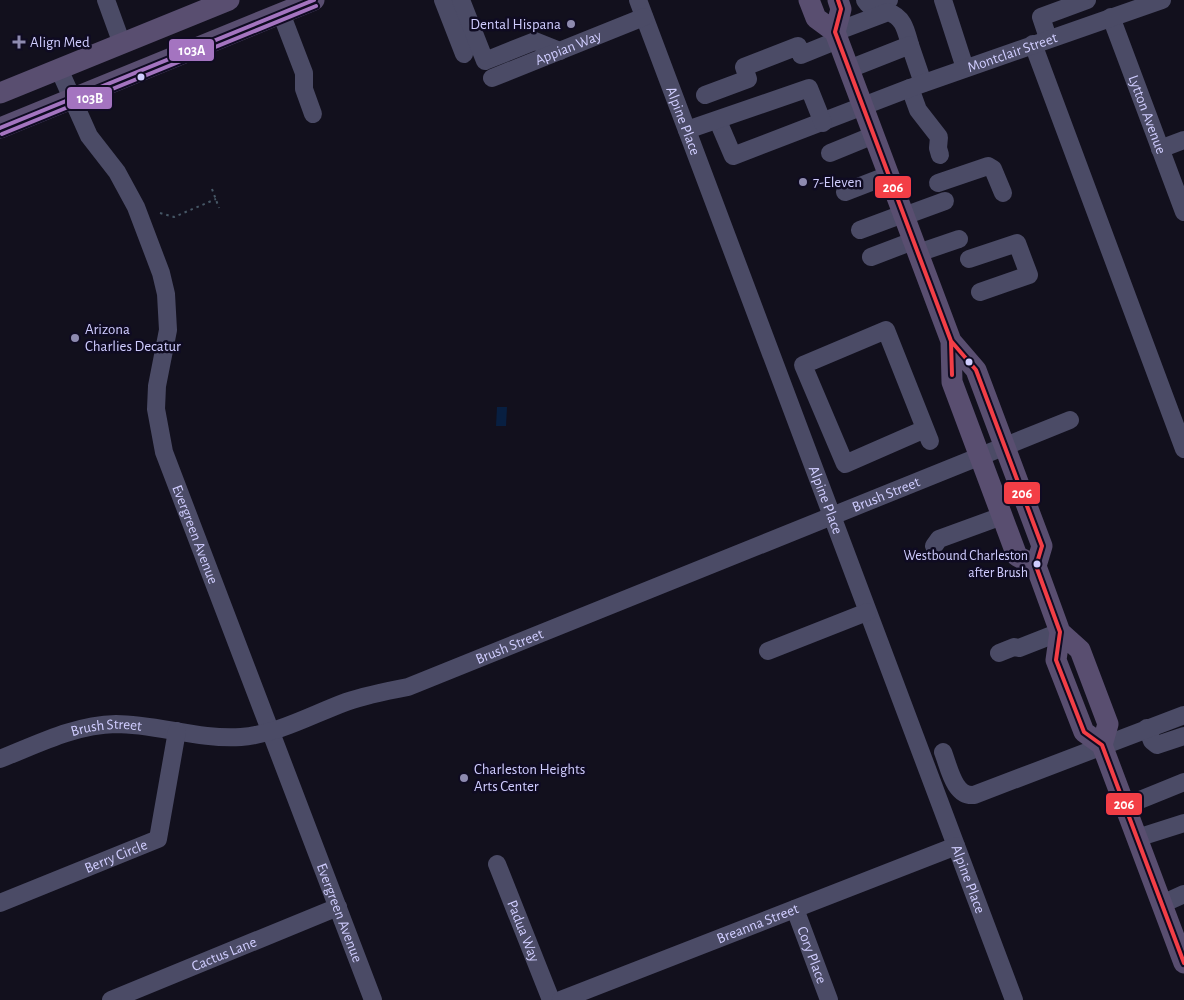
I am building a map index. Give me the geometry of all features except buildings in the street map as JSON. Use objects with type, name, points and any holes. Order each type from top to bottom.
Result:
[{"type":"main road","points":[[0,93],[229,0]]},
{"type":"main road","points":[[0,128],[314,0]]},
{"type":"main road","points":[[809,0],[816,18],[837,36],[916,247],[951,341],[952,382],[1017,556],[1036,566]]},
{"type":"main road","points":[[837,36],[841,9],[838,0]]},
{"type":"main road","points":[[951,341],[976,370],[1042,546],[1036,566],[1060,632],[1056,660],[1084,732],[1102,745],[1184,963]]},
{"type":"street","points":[[106,0],[122,44]]},
{"type":"street","points":[[443,0],[464,54]]},
{"type":"street","points":[[462,0],[485,61],[535,41],[560,51]]},
{"type":"street","name":"Alpine Place","points":[[638,0],[1014,1000]]},
{"type":"street","points":[[865,0],[868,4],[874,5],[889,0]]},
{"type":"street","points":[[943,0],[966,68]]},
{"type":"street","points":[[1087,0],[1041,17],[1041,41],[1184,449]]},
{"type":"street","name":"Montclair Street","points":[[718,121],[733,156],[916,85],[1162,0]]},
{"type":"street","points":[[705,95],[748,78],[744,67],[798,46],[801,55],[888,12],[896,14],[903,23],[910,45],[918,110],[939,136],[938,148],[940,155]]},
{"type":"street","points":[[281,13],[304,73],[304,89],[313,114]]},
{"type":"street","name":"Appian Way","points":[[492,78],[644,17]]},
{"type":"street","name":"Lytton Avenue","points":[[1111,17],[1184,212]]},
{"type":"street","points":[[849,68],[910,45]]},
{"type":"street","name":"Evergreen Avenue","points":[[59,69],[89,136],[122,180],[136,207],[161,273],[168,315],[165,350],[159,372],[156,398],[160,438],[373,1000]]},
{"type":"street","points":[[687,130],[718,121],[809,88],[823,122]]},
{"type":"street","points":[[830,153],[874,135]]},
{"type":"street","points":[[1160,149],[1184,140]]},
{"type":"street","points":[[938,183],[988,166],[994,169],[1003,193]]},
{"type":"street","points":[[845,192],[888,175]]},
{"type":"street","points":[[860,230],[945,201]]},
{"type":"street","points":[[870,257],[959,238]]},
{"type":"street","points":[[969,259],[1017,243],[1029,275],[980,292]]},
{"type":"street","points":[[886,330],[928,435],[845,464],[804,365],[886,330]]},
{"type":"street","name":"Brush Street","points":[[0,759],[72,729],[118,724],[240,737],[271,731],[358,698],[408,686],[1070,420]]},
{"type":"street","points":[[934,546],[939,539],[1002,516]]},
{"type":"street","points":[[768,651],[867,612]]},
{"type":"street","points":[[999,653],[1014,647],[1019,648],[1060,632]]},
{"type":"street","points":[[943,752],[957,788],[970,796],[1184,715]]},
{"type":"street","points":[[1147,728],[1152,741],[1157,745],[1184,736]]},
{"type":"street","name":"Berry Circle","points":[[0,903],[158,839],[177,731]]},
{"type":"street","points":[[1125,806],[1184,782]]},
{"type":"street","points":[[1137,838],[1184,822]]},
{"type":"street","name":"Breanna Street","points":[[561,1000],[956,846]]},
{"type":"street","name":"Padua Way","points":[[497,864],[551,1000]]},
{"type":"street","points":[[1162,904],[1184,894]]},
{"type":"street","name":"Cactus Lane","points":[[111,1000],[338,907]]},
{"type":"street","name":"Cory Place","points":[[795,909],[829,1000]]},
{"type":"path","points":[[212,190],[219,208]]},
{"type":"path","points":[[160,213],[174,217],[216,199]]},
{"type":"water","points":[[497,407],[507,407],[506,426],[496,426]]},
{"type":"transit line","name":"103A","points":[[0,128],[314,0]]},
{"type":"transit line","name":"206","points":[[838,0],[841,9],[835,32],[951,341],[952,375]]},
{"type":"transit line","name":"103B","points":[[2,134],[316,6]]},
{"type":"transit line","name":"206","points":[[951,341],[976,370],[1042,546],[1036,566],[1060,632],[1056,660],[1084,732],[1102,745],[1184,963]]},
{"type":"place","name":"Dental Hispana","points":[[571,24]]},
{"type":"place","name":"Align Med","points":[[19,42]]},
{"type":"place","name":"7-Eleven","points":[[803,182]]},
{"type":"place","name":"Arizona Charlies Decatur","points":[[75,338]]},
{"type":"place","name":"Westbound Charleston after Brush","points":[[1037,564]]},
{"type":"place","name":"Charleston Heights Arts Center","points":[[464,778]]}]
